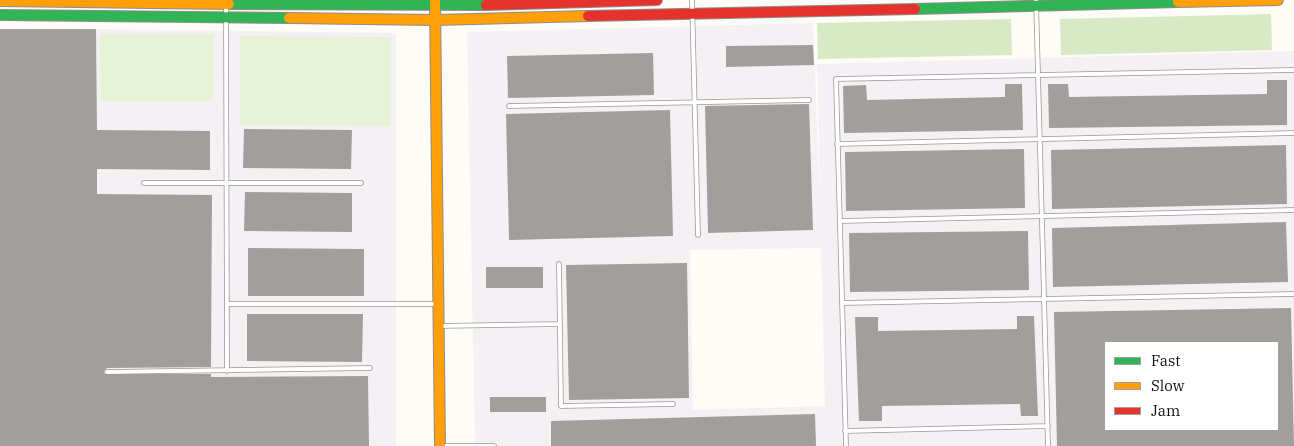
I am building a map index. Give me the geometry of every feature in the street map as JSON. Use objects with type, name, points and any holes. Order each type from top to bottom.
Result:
[{"type":"main road","points":[[0,1],[435,3],[658,0]]},
{"type":"main road","points":[[0,15],[436,20],[1037,3],[1278,0]]},
{"type":"main road","points":[[435,3],[440,446]]},
{"type":"lane","points":[[692,0],[698,235]]},
{"type":"lane","points":[[226,2],[228,371]]},
{"type":"lane","points":[[1037,3],[1048,446]]},
{"type":"lane","points":[[846,446],[836,79],[1294,70]]},
{"type":"lane","points":[[509,106],[809,100]]},
{"type":"lane","points":[[838,144],[1294,133]]},
{"type":"lane","points":[[144,183],[361,183]]},
{"type":"lane","points":[[840,221],[1294,210]]},
{"type":"lane","points":[[559,264],[561,406],[673,404]]},
{"type":"lane","points":[[842,304],[1294,294]]},
{"type":"lane","points":[[227,304],[438,304]]},
{"type":"lane","points":[[439,326],[559,324]]},
{"type":"lane","points":[[107,372],[370,368]]},
{"type":"lane","points":[[845,431],[1048,426]]},
{"type":"lane","points":[[440,446],[494,446]]},
{"type":"shaded area","points":[[813,23],[820,204],[817,64],[1294,51],[1294,446],[475,446],[467,32]],"holes":[[[821,248],[825,406],[693,410],[690,250]]]},
{"type":"shaded area","points":[[96,29],[396,33],[396,446],[98,446]]},
{"type":"green space","points":[[1271,14],[1272,50],[1061,55],[1060,19]]},
{"type":"green space","points":[[1011,19],[1012,55],[818,59],[817,23]]},
{"type":"green space","points":[[100,34],[213,34],[213,101],[100,101]]},
{"type":"green space","points":[[240,36],[391,37],[391,126],[240,125]]},
{"type":"building","points":[[0,29],[96,29],[97,130],[210,131],[210,170],[97,169],[97,194],[212,195],[211,367],[107,368],[104,374],[211,374],[211,377],[368,376],[369,446],[0,446]]},
{"type":"building","points":[[813,45],[814,65],[726,67],[726,46]]},
{"type":"building","points":[[653,53],[654,95],[508,98],[507,56]]},
{"type":"building","points":[[1267,80],[1287,80],[1287,125],[1049,128],[1048,84],[1068,84],[1069,97],[1267,94]]},
{"type":"building","points":[[1005,84],[1022,84],[1023,130],[844,133],[843,86],[866,85],[867,100],[1005,97]]},
{"type":"building","points":[[809,104],[813,230],[708,233],[705,106]]},
{"type":"building","points":[[670,110],[673,236],[509,240],[506,114]]},
{"type":"building","points":[[244,129],[352,130],[351,169],[243,168]]},
{"type":"building","points":[[1286,145],[1287,204],[1052,209],[1051,150]]},
{"type":"building","points":[[1024,149],[1025,208],[846,211],[845,152]]},
{"type":"building","points":[[245,192],[352,193],[352,232],[244,231]]},
{"type":"building","points":[[1286,222],[1288,282],[1053,287],[1052,228]]},
{"type":"building","points":[[1028,231],[1029,290],[850,292],[849,233]]},
{"type":"building","points":[[248,248],[364,249],[364,296],[248,296]]},
{"type":"building","points":[[687,263],[689,398],[569,400],[566,265]]},
{"type":"building","points":[[486,267],[543,267],[543,288],[486,288]]},
{"type":"building","points":[[1291,308],[1294,446],[1057,446],[1054,312]]},
{"type":"building","points":[[247,314],[363,314],[362,362],[247,361]]},
{"type":"building","points":[[1017,316],[1034,316],[1038,416],[1021,416],[1020,404],[882,406],[882,421],[859,421],[855,317],[878,317],[878,331],[1017,329]]},
{"type":"building","points":[[490,397],[546,397],[546,412],[490,412]]},
{"type":"building","points":[[815,414],[816,446],[551,446],[551,421]]},
{"type":"traffic: fast","points":[[915,9],[1178,2]]},
{"type":"traffic: fast","points":[[229,4],[486,5]]},
{"type":"traffic: fast","points":[[0,15],[289,18]]},
{"type":"traffic: slow","points":[[435,0],[440,446]]},
{"type":"traffic: slow","points":[[1178,2],[1278,0]]},
{"type":"traffic: slow","points":[[0,1],[229,4]]},
{"type":"traffic: slow","points":[[289,18],[435,20],[588,16]]},
{"type":"traffic: jam","points":[[486,5],[657,0]]},
{"type":"traffic: jam","points":[[588,16],[915,9]]}]
